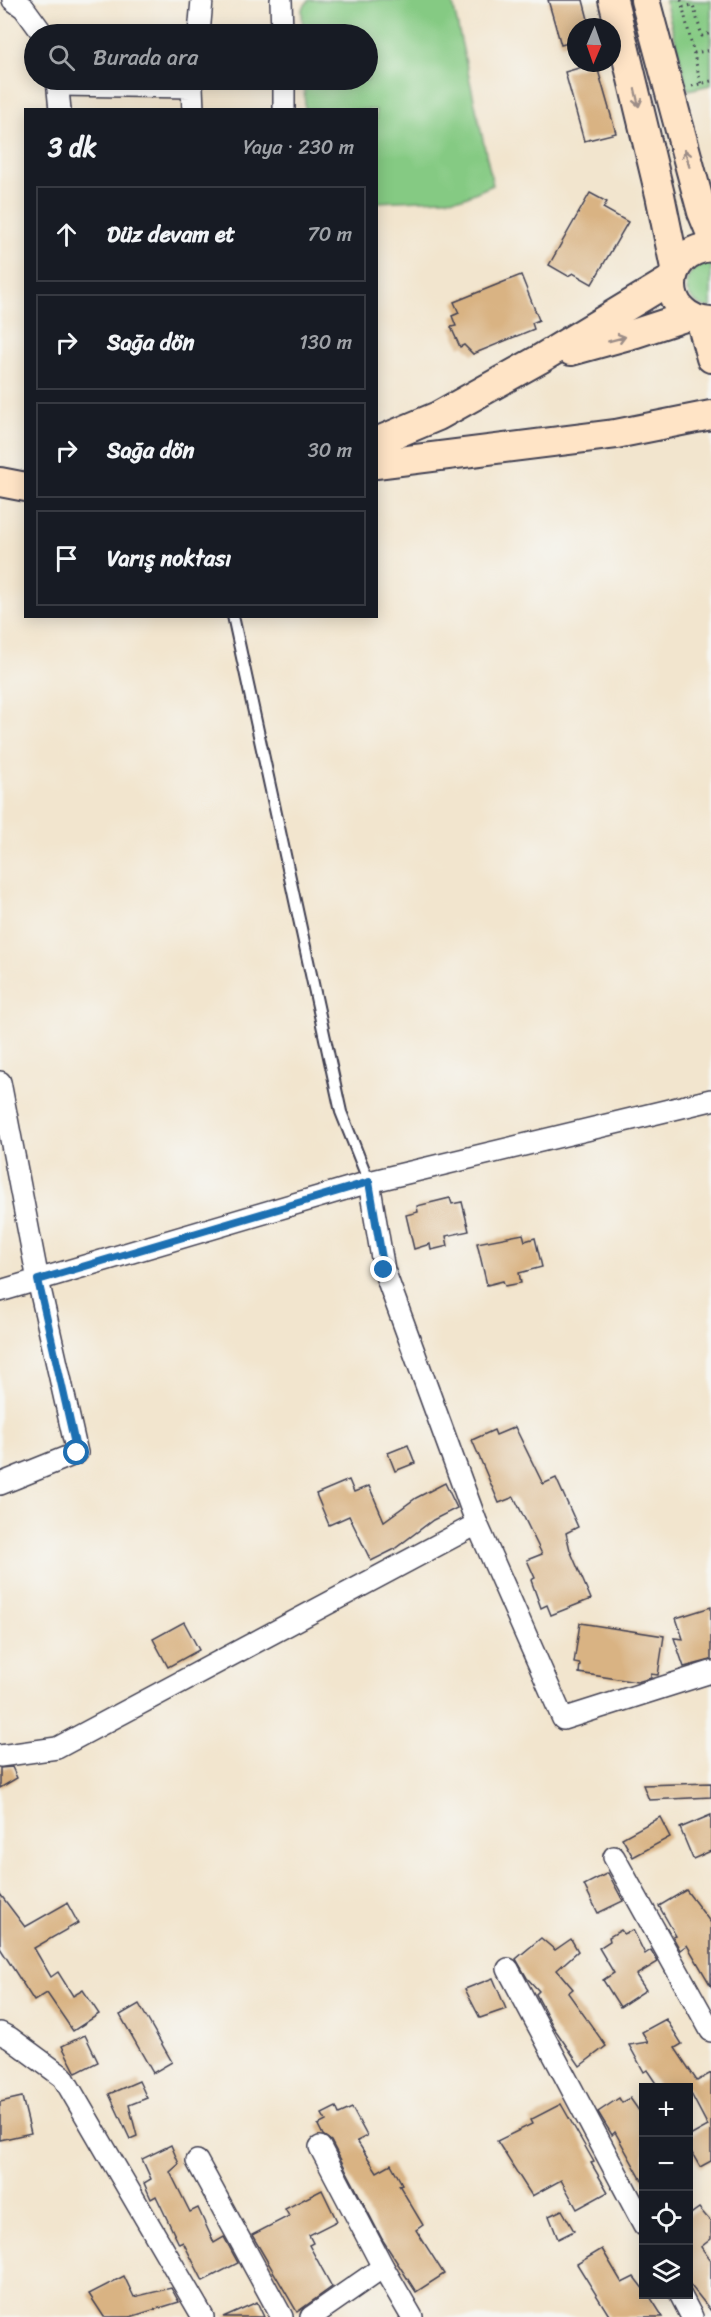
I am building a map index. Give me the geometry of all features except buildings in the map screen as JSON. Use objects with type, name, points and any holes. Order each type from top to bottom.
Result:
[{"type":"street","points":[[13,0],[24,8],[36,24]]},
{"type":"street","points":[[199,24],[202,0]]},
{"type":"street","points":[[281,0],[282,24]]},
{"type":"street","points":[[614,0],[660,195],[674,273],[675,300],[680,309],[700,320],[711,358]]},
{"type":"street","points":[[645,0],[702,212],[711,234]]},
{"type":"street","points":[[59,90],[60,108]]},
{"type":"street","points":[[193,90],[193,108]]},
{"type":"street","points":[[284,90],[284,108]]},
{"type":"street","points":[[378,441],[438,416],[540,359],[674,273],[681,259],[690,252],[711,247]]},
{"type":"street","points":[[540,359],[636,333],[700,320]]},
{"type":"street","points":[[378,464],[616,434],[711,415]]},
{"type":"street","points":[[0,482],[24,487]]},
{"type":"street","points":[[0,1082],[38,1280],[77,1453],[0,1484]]},
{"type":"street","points":[[0,1291],[369,1182],[711,1100]]},
{"type":"street","points":[[369,1182],[384,1270],[477,1524],[563,1719],[711,1672]]},
{"type":"street","points":[[0,1756],[57,1748],[477,1524]]},
{"type":"street","points":[[614,1857],[711,2031]]},
{"type":"street","points":[[508,1969],[639,2216]]},
{"type":"street","points":[[0,2033],[63,2077],[203,2317]]},
{"type":"street","points":[[320,2147],[412,2317]]},
{"type":"street","points":[[197,2161],[282,2317]]},
{"type":"street","points":[[310,2317],[383,2267]]},
{"type":"street","points":[[682,2299],[692,2317]]},
{"type":"lane","points":[[233,618],[341,1112],[369,1182]]},
{"type":"path","points":[[681,0],[701,84]]},
{"type":"path","points":[[682,7],[693,5],[702,36],[711,33]]},
{"type":"path","points":[[694,53],[711,50]]},
{"type":"green space","points":[[309,0],[452,0],[493,185],[463,198],[378,202],[378,108],[305,108],[304,90],[378,90],[378,24],[303,24],[302,9]]},
{"type":"green space","points":[[665,0],[711,1],[711,85],[688,90]]},
{"type":"green space","points":[[705,263],[711,263],[711,308],[694,301],[687,288],[690,274]]},
{"type":"route","points":[[77,1453],[38,1280],[369,1182],[384,1270]]}]
